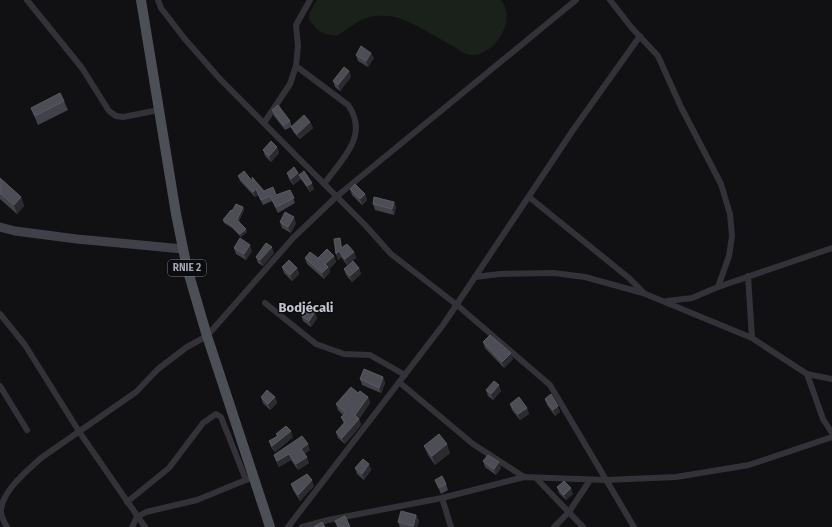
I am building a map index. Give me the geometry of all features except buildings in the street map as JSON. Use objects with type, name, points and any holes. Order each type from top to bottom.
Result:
[{"type":"main road","name":"RNIE 2","points":[[141,0],[183,249],[249,479],[270,527]]},
{"type":"street","points":[[27,0],[82,68],[108,111],[116,116],[123,117],[160,110]]},
{"type":"street","points":[[158,0],[161,8],[184,38],[220,79],[391,254],[457,305],[542,376],[550,385],[634,527]]},
{"type":"street","points":[[264,123],[290,84],[296,66],[298,46],[296,25],[310,0]]},
{"type":"street","points":[[7,527],[2,517],[1,509],[3,498],[41,458],[136,392],[158,369],[187,347],[207,336],[293,238],[336,197],[576,0]]},
{"type":"street","points":[[610,0],[631,27],[658,56],[681,107],[721,184],[730,214],[732,236],[729,256],[718,287]]},
{"type":"street","points":[[288,527],[457,305],[573,130],[640,36]]},
{"type":"street","points":[[296,66],[348,105],[353,112],[356,137],[324,184]]},
{"type":"street","points":[[528,197],[629,278],[643,292]]},
{"type":"street","points":[[0,227],[15,231],[77,239],[183,249]]},
{"type":"street","points":[[667,301],[692,298],[748,276],[832,248]]},
{"type":"street","points":[[475,277],[554,273],[585,277],[643,292],[752,338],[807,374],[832,379]]},
{"type":"street","points":[[748,276],[752,338]]},
{"type":"street","points":[[264,303],[316,344],[344,354],[370,355],[405,375]]},
{"type":"street","points":[[0,314],[25,345],[80,432],[145,527]]},
{"type":"street","points":[[807,374],[823,419],[832,433]]},
{"type":"street","points":[[399,382],[473,444],[524,478]]},
{"type":"street","points":[[0,386],[27,430]]},
{"type":"street","points":[[127,502],[169,468],[203,423],[216,414],[221,417],[249,479],[197,500],[146,512],[137,516],[132,527]]},
{"type":"street","points":[[302,527],[328,520],[442,498],[524,478],[606,480],[676,477],[749,465],[832,437]]},
{"type":"street","points":[[537,479],[583,527]]},
{"type":"street","points":[[554,527],[569,512],[590,480]]},
{"type":"street","points":[[442,498],[451,527]]},
{"type":"shaded area","points":[[317,0],[501,0],[506,8],[507,18],[502,34],[491,47],[485,52],[470,55],[462,52],[419,27],[402,19],[388,16],[371,17],[359,21],[336,36],[324,33],[317,29],[309,19],[310,12]]},
{"type":"district","name":"Bodjécali","points":[[306,307]]}]
